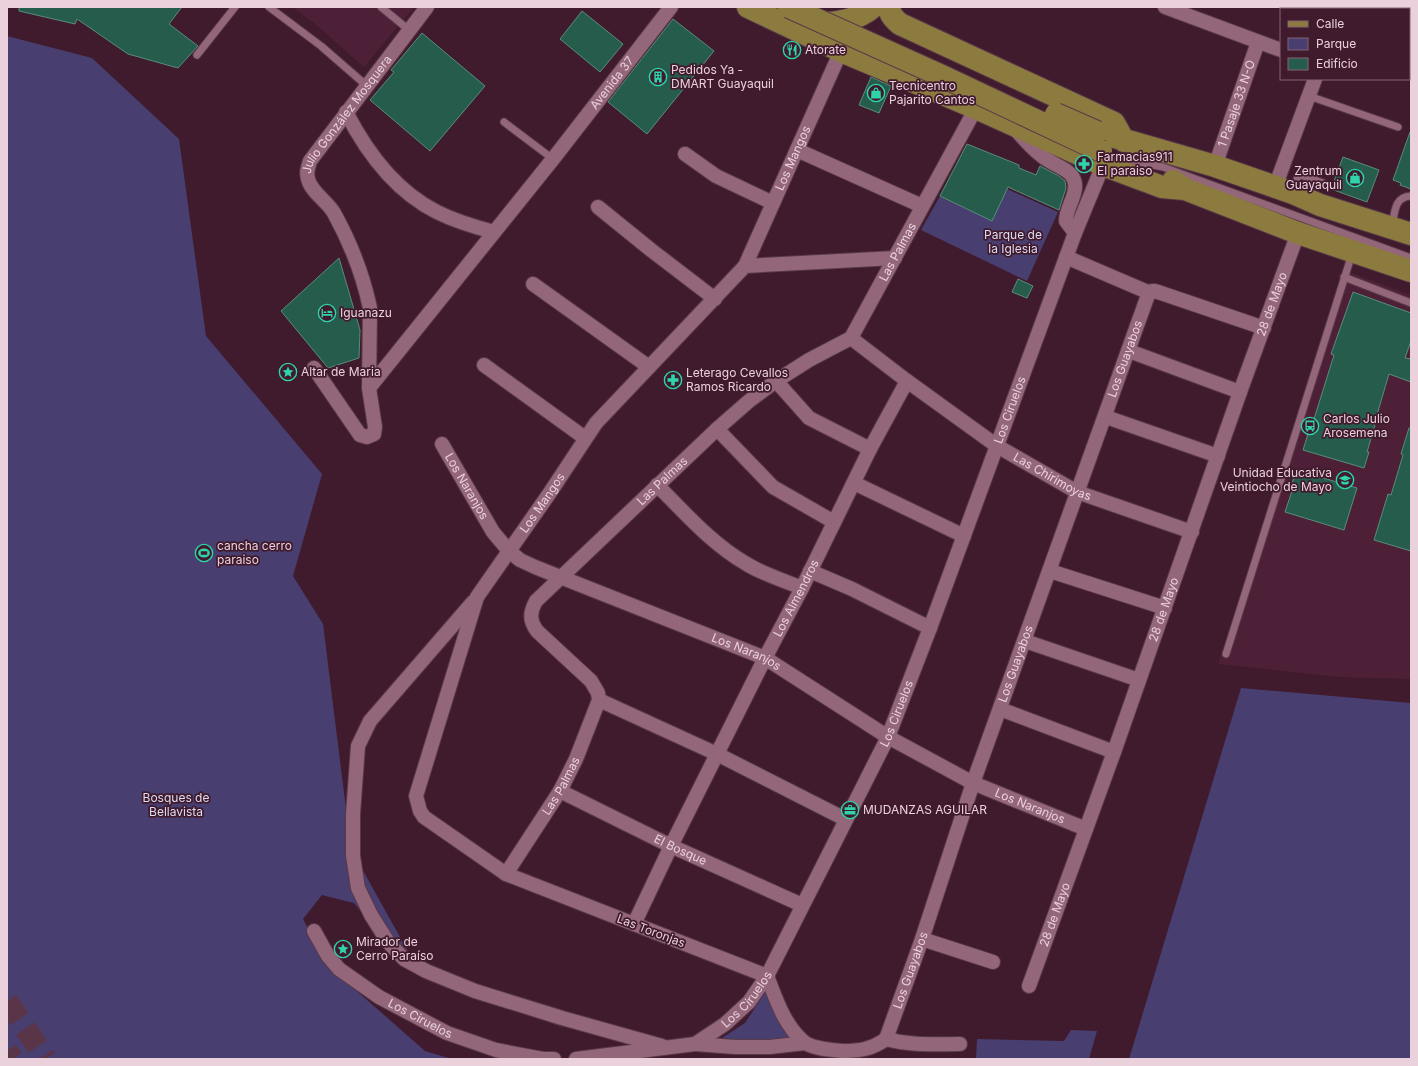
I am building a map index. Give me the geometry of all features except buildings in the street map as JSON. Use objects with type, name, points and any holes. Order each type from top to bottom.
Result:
[{"type":"main road","points":[[748,7],[820,23],[846,20],[864,14],[873,7]]},
{"type":"main road","points":[[807,7],[826,16],[846,20]]},
{"type":"main road","points":[[824,7],[1108,150],[1162,188],[1185,189],[1298,233],[1411,271]]},
{"type":"main road","points":[[889,7],[894,19],[900,24],[1114,123],[1108,150]]},
{"type":"main road","points":[[783,14],[841,51],[901,78],[976,108],[1010,124],[1108,150],[1215,166],[1284,190],[1320,205],[1401,231]]},
{"type":"main road","points":[[783,14],[942,76],[1108,150]]},
{"type":"main road","points":[[901,78],[894,71],[891,65],[891,49],[900,38],[917,32]]},
{"type":"street","name":"Julio González Mosquera","points":[[314,368],[360,436],[368,437],[374,434],[375,427],[369,388],[370,308],[368,298],[352,249],[333,212],[312,187],[308,179],[307,171],[310,161],[426,7]]},
{"type":"street","name":"Avenida 37","points":[[369,388],[553,158],[671,7]]},
{"type":"street","points":[[1165,7],[1280,50]]},
{"type":"street","name":"1 Pasaje 33 N-O","points":[[1215,166],[1258,42]]},
{"type":"street","name":"Los Mangos","points":[[419,787],[477,597],[549,494],[596,423],[745,266],[841,51]]},
{"type":"street","points":[[1284,190],[1309,96],[1316,80]]},
{"type":"street","name":"Las Palmas","points":[[506,874],[560,791],[576,760],[599,700],[598,693],[591,681],[537,631],[533,625],[531,618],[532,610],[536,601],[657,485],[749,401],[776,381],[809,360],[851,338],[976,108]]},
{"type":"street","points":[[346,112],[355,130],[370,153],[400,186],[437,212],[478,228],[494,232]]},
{"type":"street","points":[[1010,124],[1038,154],[1065,169],[1073,177],[1075,190],[1067,213],[1066,221],[1075,233]]},
{"type":"street","points":[[796,150],[922,206]]},
{"type":"street","name":"Los Ciruelos","points":[[576,1059],[695,1044],[725,1024],[749,1002],[767,976],[888,736],[930,628],[1075,233],[1108,150]]},
{"type":"street","points":[[685,154],[716,176],[773,203]]},
{"type":"street","points":[[598,207],[715,299]]},
{"type":"street","name":"28 de Mayo","points":[[1029,986],[1114,752],[1240,392],[1298,233]]},
{"type":"street","points":[[1066,257],[1151,292],[1155,291],[1264,328]]},
{"type":"street","points":[[745,266],[895,258]]},
{"type":"street","points":[[533,284],[649,367]]},
{"type":"street","name":"Los Guayabos","points":[[886,1039],[922,939],[973,784],[1077,492],[1151,292]]},
{"type":"street","name":"Las Chirimoyas","points":[[851,338],[907,381],[997,446],[1077,492],[1192,532]]},
{"type":"street","points":[[1129,351],[1240,392]]},
{"type":"street","points":[[484,365],[585,438]]},
{"type":"street","points":[[776,381],[809,418],[870,449]]},
{"type":"street","name":"Los Almendros","points":[[634,924],[671,846],[765,658],[802,588],[870,449],[907,381]]},
{"type":"street","points":[[1106,417],[1218,456]]},
{"type":"street","points":[[717,429],[773,487],[834,522]]},
{"type":"street","name":"Los Naranjos","points":[[442,444],[493,532],[509,551],[520,560],[561,578],[765,658],[888,736],[973,784],[1086,829]]},
{"type":"street","points":[[854,483],[964,536]]},
{"type":"street","points":[[657,485],[710,538],[725,550],[746,564],[802,588]]},
{"type":"street","points":[[810,571],[852,589],[930,628]]},
{"type":"street","points":[[1050,571],[1165,608]]},
{"type":"street","points":[[477,597],[370,721],[358,746],[353,814],[353,856],[358,888],[370,916],[388,942],[404,959],[426,971],[475,991],[562,1018],[667,1047]]},
{"type":"street","points":[[1025,640],[1139,680]]},
{"type":"street","points":[[599,700],[717,754],[845,819]]},
{"type":"street","points":[[1000,709],[1114,752]]},
{"type":"street","name":"Las Toronjas","points":[[419,787],[416,796],[420,811],[424,817],[506,874],[767,976]]},
{"type":"street","name":"El Bosque","points":[[560,791],[671,846],[802,905]]},
{"type":"street","name":"Los Ciruelos","points":[[314,931],[328,956],[339,969],[379,997],[447,1034],[496,1050],[544,1059],[554,1059]]},
{"type":"street","points":[[922,939],[993,962]]},
{"type":"street","points":[[767,976],[782,1014],[805,1043]]},
{"type":"street","points":[[695,1044],[735,1047],[770,1047],[805,1043],[828,1050],[851,1051],[876,1046],[886,1039],[915,1044],[960,1044]]},
{"type":"lane","points":[[197,55],[235,7]]},
{"type":"lane","points":[[269,7],[321,46],[367,86]]},
{"type":"lane","points":[[381,7],[409,30]]},
{"type":"lane","points":[[1309,96],[1398,127]]},
{"type":"lane","points":[[504,122],[553,158]]},
{"type":"lane","points":[[1108,150],[1163,167],[1411,258]]},
{"type":"lane","points":[[1323,183],[1303,175],[1299,175],[1284,190],[1347,221]]},
{"type":"lane","points":[[1401,231],[1398,200],[1403,196],[1411,196]]},
{"type":"lane","points":[[1226,654],[1353,252]]},
{"type":"lane","points":[[1344,277],[1411,304]]},
{"type":"shaded area","points":[[292,7],[414,7],[364,67],[315,24]]},
{"type":"shaded area","name":"Unidad Educativa Veintiocho de Mayo","points":[[1347,271],[1411,295],[1411,679],[1338,677],[1218,664]]},
{"type":"green space","name":"Bosques de Bellavista","points":[[7,36],[92,58],[179,139],[206,336],[322,474],[293,576],[323,624],[351,849],[410,955],[564,1028],[405,966],[354,903],[322,895],[303,919],[325,963],[425,1051],[452,1059],[7,1059]]},
{"type":"green space","name":"Parque de la Iglesia","points":[[1007,189],[1058,212],[1027,281],[921,230],[940,196],[992,221]]},
{"type":"green space","points":[[1241,688],[1411,703],[1411,1059],[1129,1059]]},
{"type":"green space","points":[[766,991],[794,1040],[752,1042],[722,1038],[745,1023]]},
{"type":"green space","points":[[1071,1030],[1097,1031],[1089,1059],[976,1059],[977,1039],[1064,1041]]},
{"type":"tunnel","points":[[7,1001],[46,1059]]},
{"type":"tunnel","points":[[7,1051],[13,1059]]},
{"type":"place","name":"Atorate","points":[[792,50]]},
{"type":"place","name":"Pedidos Ya - DMART Guayaquil","points":[[658,77]]},
{"type":"place","name":"Tecnicentro Pajarito Cantos","points":[[876,93]]},
{"type":"place","name":"Farmacias911 El paraiso","points":[[1084,164]]},
{"type":"place","name":"Zentrum Guayaquil","points":[[1355,178]]},
{"type":"place","name":"Iguanazu","points":[[327,313]]},
{"type":"place","name":"Altar de Maria","points":[[288,372]]},
{"type":"place","name":"Leterago Cevallos Ramos Ricardo","points":[[673,380]]},
{"type":"place","name":"Carlos Julio Arosemena","points":[[1310,426]]},
{"type":"place","name":"Unidad Educativa Veintiocho de Mayo","points":[[1345,480]]},
{"type":"place","name":"cancha cerro paraiso","points":[[204,553]]},
{"type":"place","name":"MUDANZAS AGUILAR","points":[[850,810]]},
{"type":"place","name":"Mirador de Cerro Paraíso","points":[[343,949]]}]
